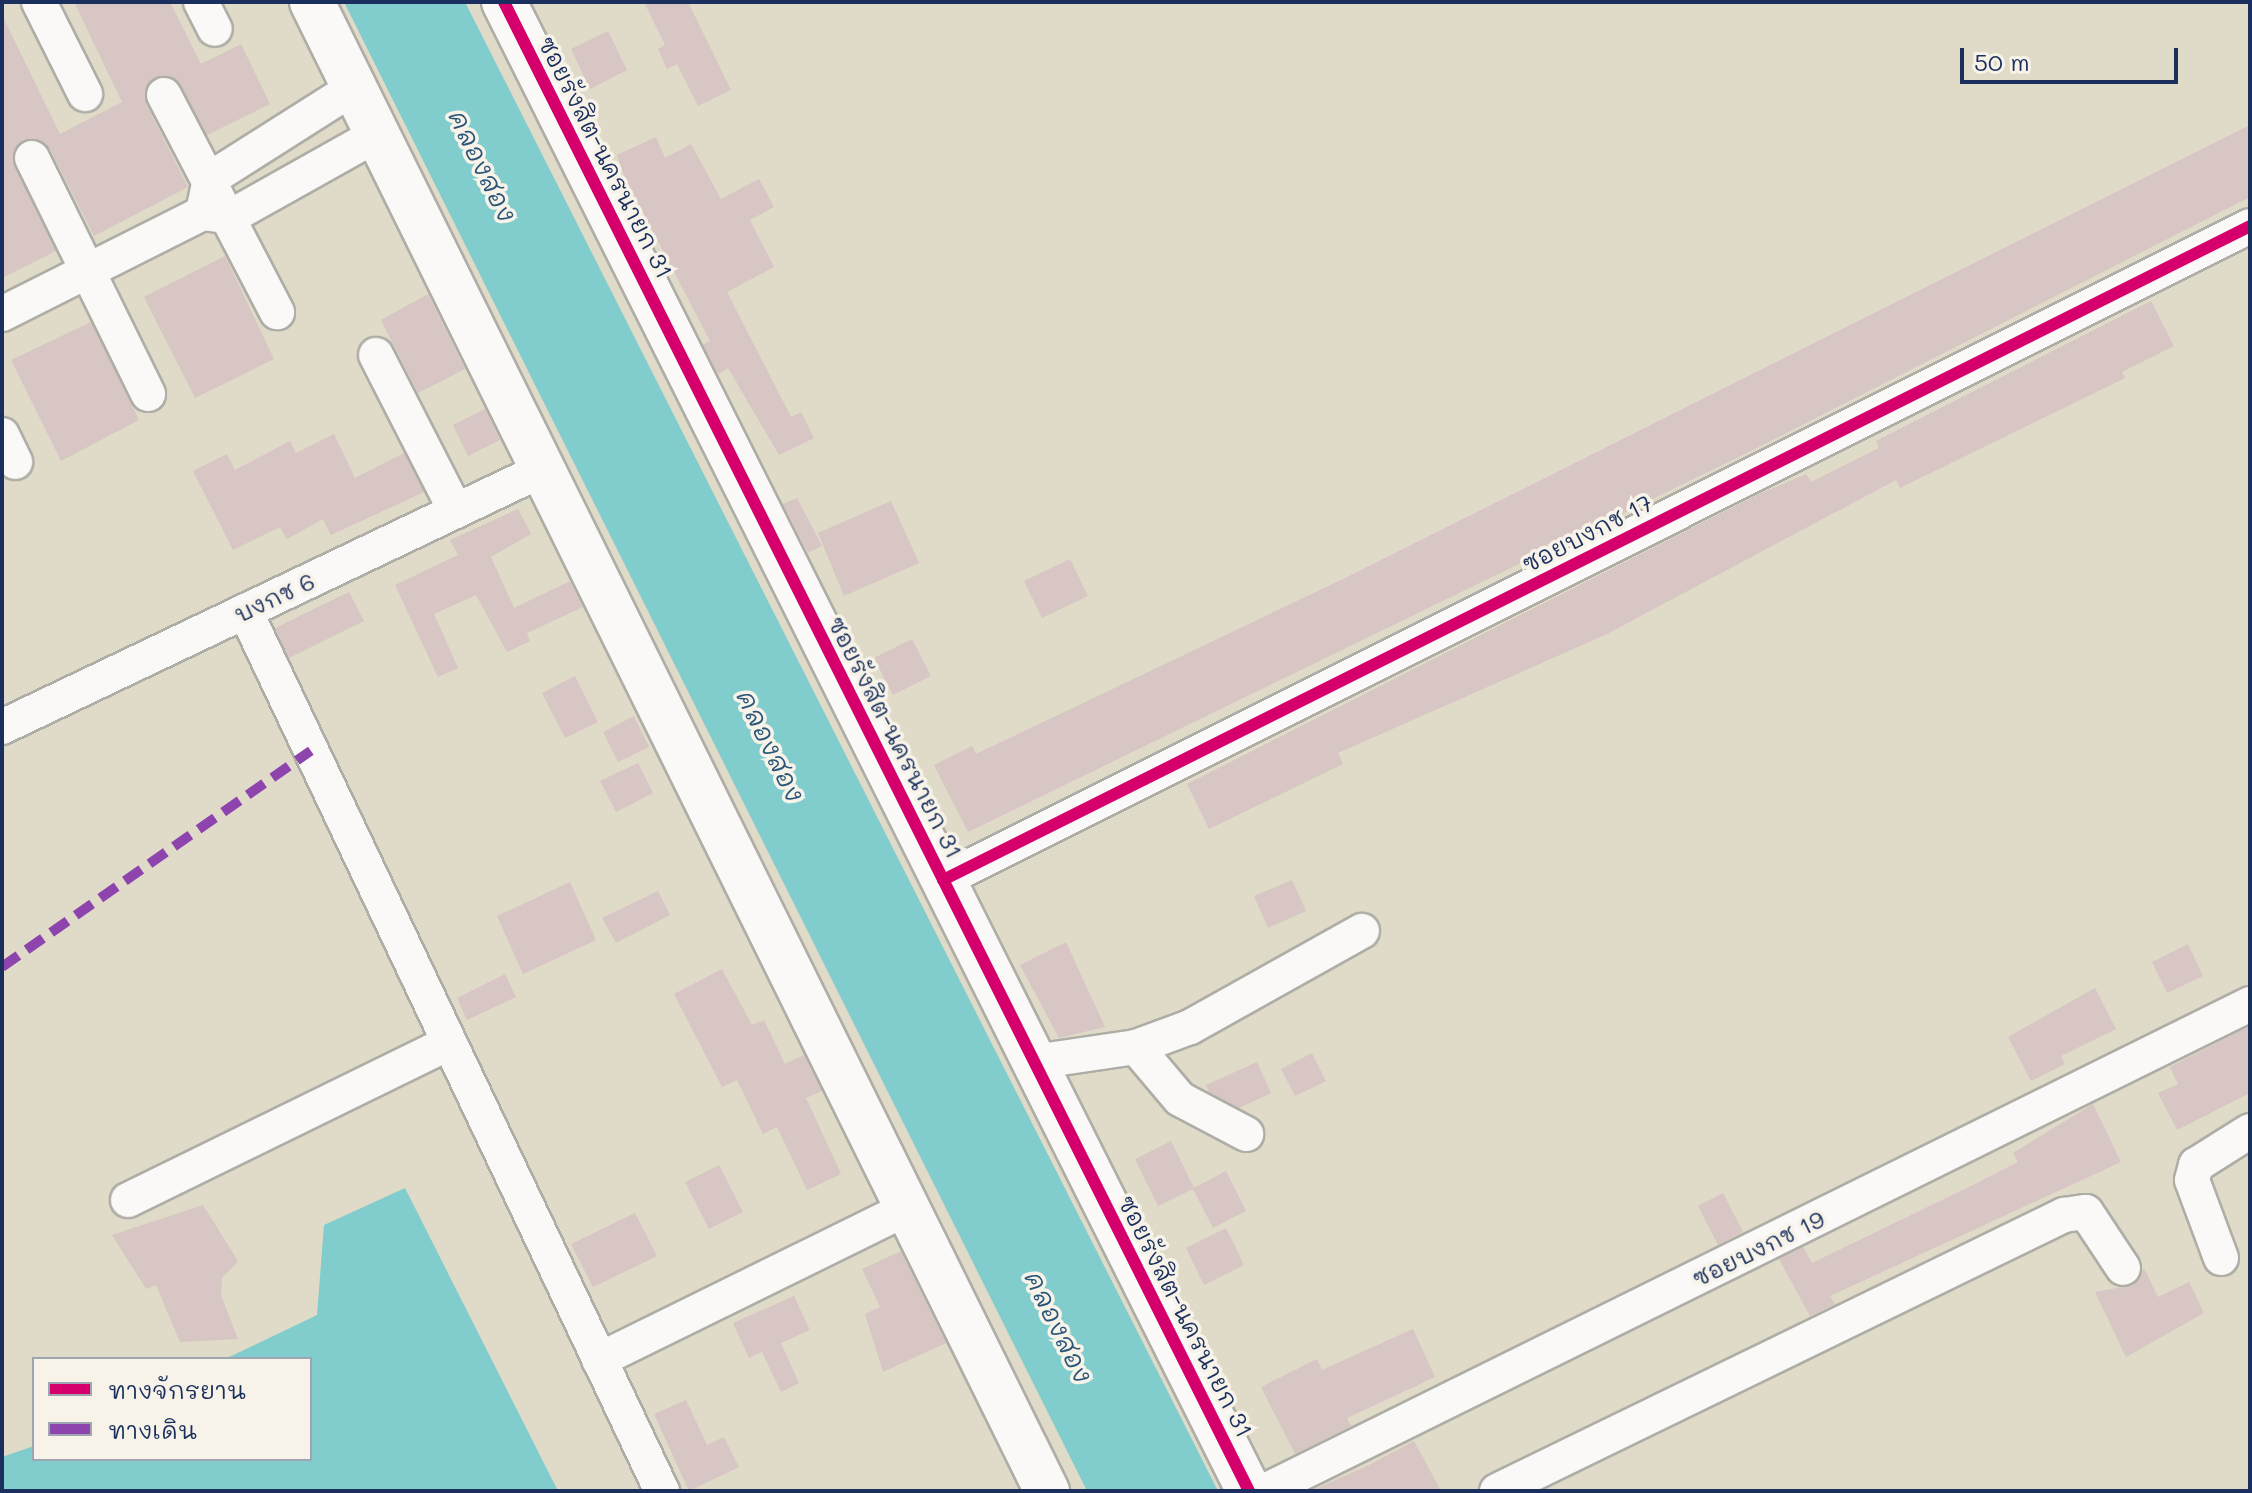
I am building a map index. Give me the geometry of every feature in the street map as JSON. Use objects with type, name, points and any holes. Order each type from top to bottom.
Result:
[{"type":"street","points":[[39,2],[85,94]]},
{"type":"street","points":[[312,2],[546,468],[1047,1491]]},
{"type":"street","name":"ซอยรังสิต-นครนายก 31","points":[[504,2],[1249,1491]]},
{"type":"street","points":[[210,179],[355,87]]},
{"type":"street","points":[[164,95],[210,179],[216,215],[277,312]]},
{"type":"street","points":[[2,314],[216,215],[378,134]]},
{"type":"street","points":[[32,158],[91,272],[148,394]]},
{"type":"street","name":"ซอยบงกช 17","points":[[943,880],[2250,226]]},
{"type":"street","points":[[376,355],[456,511]]},
{"type":"street","name":"บงกช 6","points":[[2,727],[546,468]]},
{"type":"street","points":[[245,611],[662,1491]]},
{"type":"street","points":[[1034,1062],[1136,1047],[1237,1004],[1362,931]]},
{"type":"street","name":"ซอยบงกช 19","points":[[1265,1491],[2250,1004]]},
{"type":"street","points":[[128,1200],[448,1043]]},
{"type":"street","points":[[1136,1047],[1180,1099],[1246,1134]]},
{"type":"street","points":[[2221,1258],[2192,1180],[2196,1165],[2250,1131]]},
{"type":"street","points":[[599,1360],[910,1207]]},
{"type":"street","points":[[1497,1491],[2064,1215],[2086,1212],[2123,1268]]},
{"type":"water","name":"คลองสอง","points":[[344,2],[465,2],[1218,1491],[1087,1491]]},
{"type":"water","points":[[405,1188],[558,1491],[2,1491],[2,1457],[32,1447],[32,1461],[312,1461],[312,1357],[229,1357],[317,1315],[324,1225]]},
{"type":"building","points":[[74,2],[170,2],[201,64],[241,44],[270,104],[207,135],[175,79],[154,78],[146,104],[188,187],[94,236],[50,149],[23,140],[14,166],[56,251],[2,278],[2,15],[60,134],[122,102]]},
{"type":"building","points":[[644,2],[688,2],[731,90],[698,106],[677,64],[667,69],[658,49],[665,45]]},
{"type":"building","points":[[608,31],[627,70],[590,89],[571,49]]},
{"type":"building","points":[[2250,125],[2250,197],[1751,451],[968,832],[934,765],[972,746],[976,754],[1341,580]]},
{"type":"building","points":[[656,137],[665,158],[691,144],[721,199],[759,179],[774,207],[750,220],[774,267],[727,292],[791,417],[801,412],[814,438],[779,455],[728,368],[718,374],[703,345],[710,341],[624,176],[617,155]]},
{"type":"building","points":[[225,256],[274,359],[195,398],[144,297]]},
{"type":"building","points":[[428,294],[465,369],[418,393],[381,320]]},
{"type":"building","points":[[2151,301],[2174,346],[2122,372],[2125,378],[1900,488],[1896,480],[1605,635],[1338,753],[1343,764],[1209,829],[1187,784],[1757,495],[1806,474],[1811,482],[1879,448],[1876,441]]},
{"type":"building","points":[[91,322],[139,420],[61,461],[11,360]]},
{"type":"building","points":[[485,409],[500,440],[468,456],[453,425]]},
{"type":"building","points":[[334,434],[355,478],[404,453],[424,492],[331,535],[323,519],[287,539],[280,527],[233,550],[193,471],[227,454],[235,470],[290,441],[296,453]]},
{"type":"building","points":[[797,498],[822,546],[808,553],[783,504]]},
{"type":"building","points":[[891,501],[919,563],[844,596],[818,533]]},
{"type":"building","points":[[518,509],[531,534],[491,557],[514,608],[570,581],[583,607],[527,633],[530,641],[507,652],[476,595],[434,614],[458,668],[438,677],[395,585],[458,555],[450,540]]},
{"type":"building","points":[[1070,559],[1088,596],[1042,618],[1024,581]]},
{"type":"building","points":[[349,592],[364,621],[289,658],[275,628]]},
{"type":"building","points":[[912,639],[931,676],[893,695],[874,658]]},
{"type":"building","points":[[575,676],[598,722],[565,738],[542,693]]},
{"type":"building","points":[[634,716],[649,747],[618,762],[603,732]]},
{"type":"building","points":[[638,763],[653,793],[616,812],[600,781]]},
{"type":"building","points":[[1292,880],[1306,911],[1268,928],[1254,896]]},
{"type":"building","points":[[570,882],[596,940],[523,974],[497,916]]},
{"type":"building","points":[[658,891],[670,915],[616,943],[602,918]]},
{"type":"building","points":[[1066,942],[1105,1027],[1059,1038],[1020,965]]},
{"type":"building","points":[[2188,944],[2203,976],[2167,993],[2152,962]]},
{"type":"building","points":[[722,969],[752,1025],[764,1020],[785,1064],[804,1055],[822,1091],[806,1098],[841,1174],[807,1190],[777,1127],[763,1134],[737,1080],[722,1087],[674,994]]},
{"type":"building","points":[[505,974],[516,997],[467,1020],[457,998]]},
{"type":"building","points":[[2095,988],[2116,1029],[2061,1056],[2065,1064],[2031,1081],[2008,1037]]},
{"type":"building","points":[[2250,1026],[2250,1093],[2177,1130],[2158,1093],[2178,1084],[2170,1067]]},
{"type":"building","points":[[1312,1053],[1326,1081],[1295,1096],[1281,1069]]},
{"type":"building","points":[[1257,1062],[1271,1093],[1239,1108],[1209,1092],[1206,1085]]},
{"type":"building","points":[[2093,1104],[2121,1162],[1830,1296],[1835,1304],[1810,1316],[1779,1259],[1803,1247],[1812,1263],[1973,1185],[2018,1162],[2013,1153]]},
{"type":"building","points":[[1171,1141],[1194,1188],[1226,1171],[1246,1211],[1213,1228],[1193,1189],[1158,1206],[1135,1159]]},
{"type":"building","points":[[719,1165],[743,1212],[709,1229],[685,1182]]},
{"type":"building","points":[[1723,1193],[1743,1232],[1718,1245],[1698,1206]]},
{"type":"building","points":[[203,1205],[238,1261],[222,1278],[221,1295],[238,1339],[180,1342],[156,1285],[146,1289],[112,1235]]},
{"type":"building","points":[[635,1213],[657,1256],[593,1287],[571,1244]]},
{"type":"building","points":[[1226,1228],[1244,1265],[1204,1285],[1186,1248]]},
{"type":"building","points":[[901,1251],[946,1343],[883,1372],[865,1314],[880,1307],[862,1269]]},
{"type":"building","points":[[2144,1268],[2158,1297],[2189,1282],[2204,1313],[2126,1357],[2095,1292],[2133,1285]]},
{"type":"building","points":[[794,1296],[810,1330],[781,1343],[799,1383],[781,1392],[762,1352],[749,1358],[733,1323]]},
{"type":"building","points":[[1413,1329],[1435,1377],[1347,1418],[1351,1426],[1295,1454],[1261,1387],[1317,1359],[1322,1370]]},
{"type":"building","points":[[686,1400],[707,1445],[724,1437],[739,1467],[689,1491],[654,1414]]},
{"type":"building","points":[[1414,1441],[1441,1491],[1313,1490],[1369,1465]]},
{"type":"marked path","points":[[2,967],[311,751]]},
{"type":"cycle path","points":[[504,2],[1249,1491]]},
{"type":"cycle path","points":[[943,880],[2250,226]]}]
